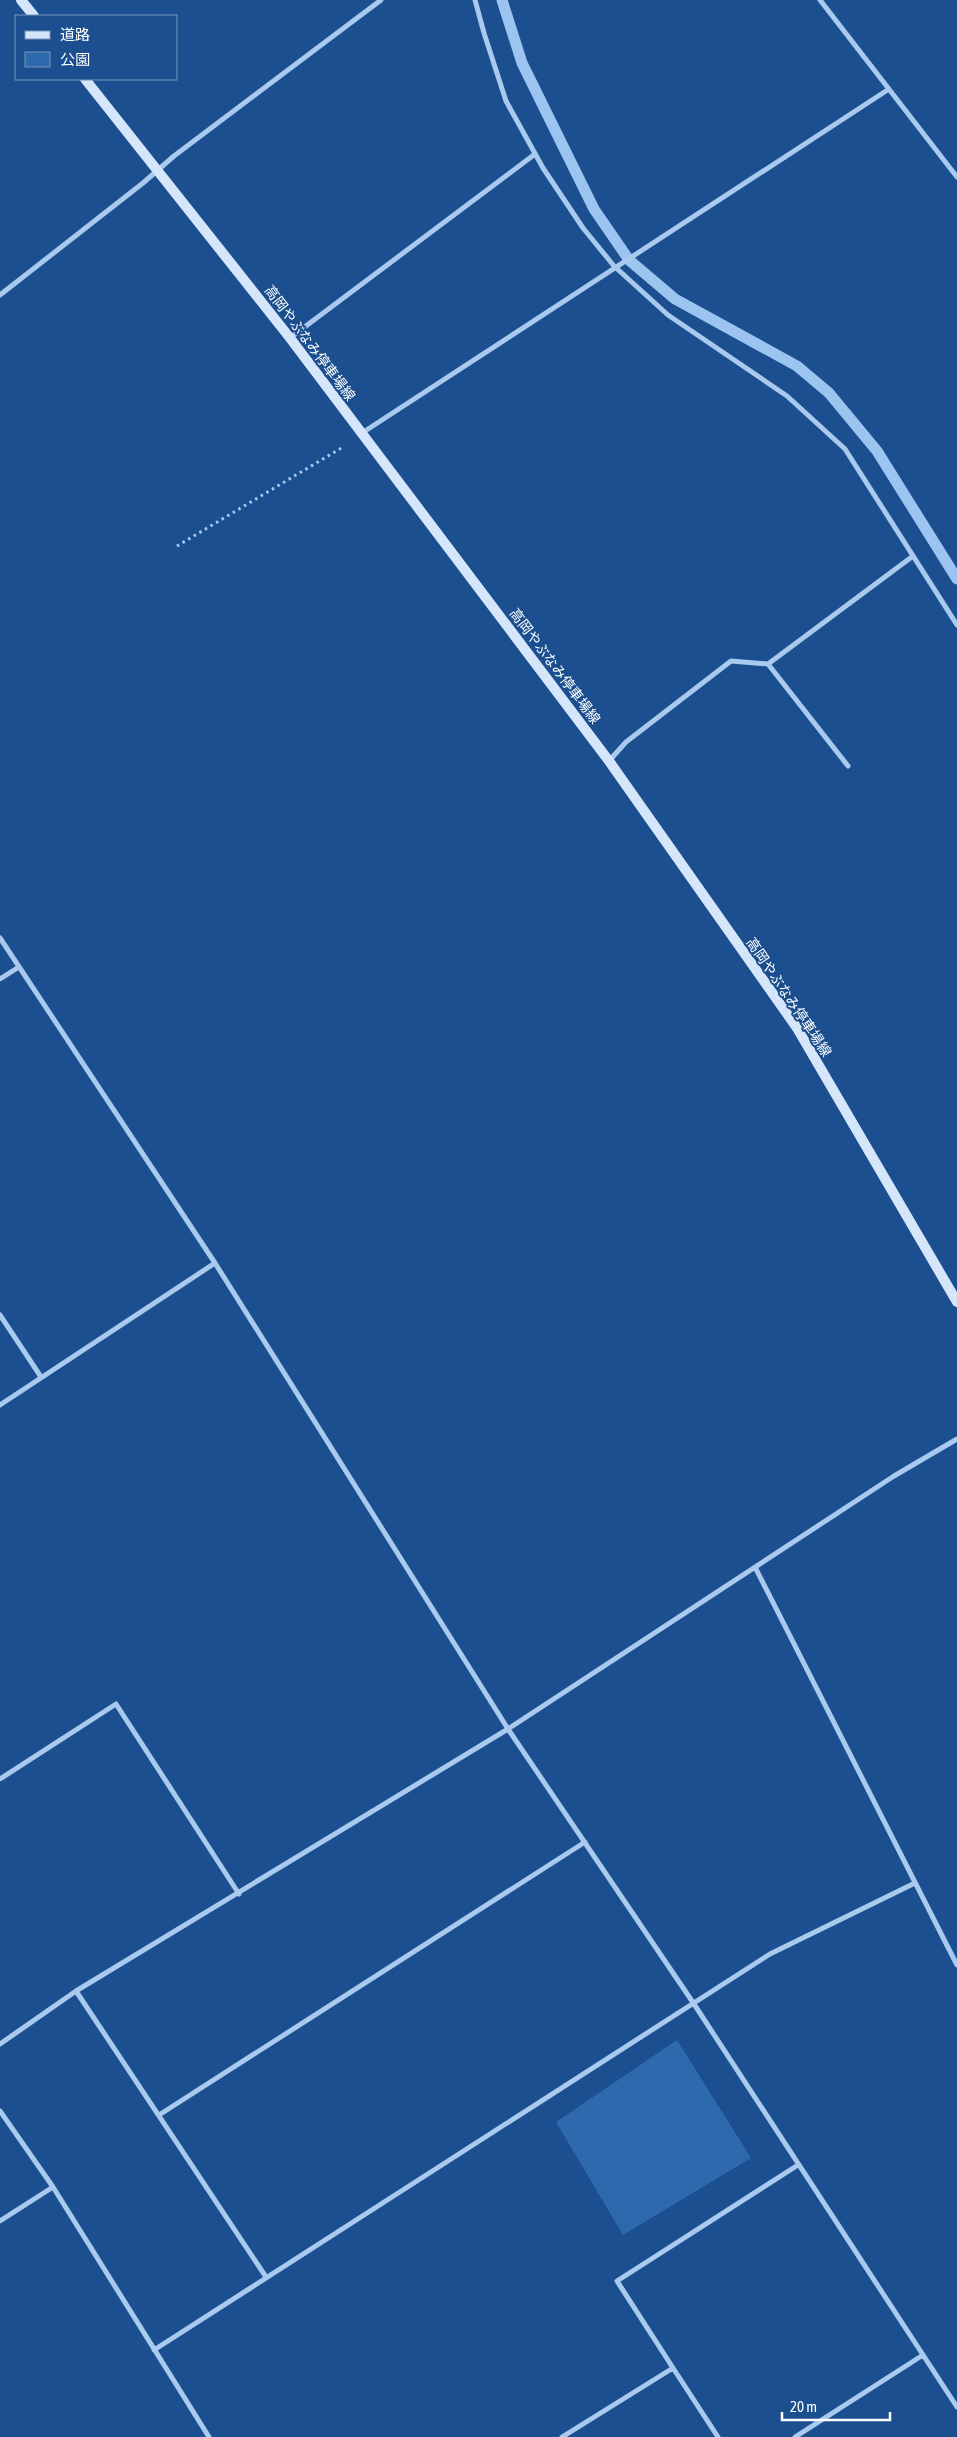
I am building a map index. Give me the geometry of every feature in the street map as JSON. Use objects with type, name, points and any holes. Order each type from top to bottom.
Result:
[{"type":"main road","points":[[20,0],[33,15]]},
{"type":"main road","name":"高岡やぶなみ停車場線","points":[[86,80],[290,338],[609,761],[797,1028],[957,1302]]},
{"type":"street","points":[[0,295],[158,169],[380,0]]},
{"type":"street","points":[[475,0],[506,101],[535,154],[583,228],[614,266],[668,315],[787,396],[845,449],[957,625]]},
{"type":"street","points":[[820,0],[957,177]]},
{"type":"street","points":[[362,433],[614,266],[889,89]]},
{"type":"street","points":[[290,338],[535,154]]},
{"type":"street","points":[[609,761],[626,742],[731,661],[768,664],[913,556]]},
{"type":"street","points":[[768,664],[848,766]]},
{"type":"street","points":[[0,938],[215,1263],[508,1729],[694,2004],[957,2407]]},
{"type":"street","points":[[0,979],[19,967]]},
{"type":"street","points":[[0,1405],[215,1263]]},
{"type":"street","points":[[0,1315],[41,1377]]},
{"type":"street","points":[[0,2044],[76,1991],[239,1894],[508,1729],[894,1476],[957,1439]]},
{"type":"street","points":[[755,1567],[957,1965]]},
{"type":"street","points":[[0,1779],[116,1704],[239,1894]]},
{"type":"street","points":[[159,2115],[585,1842]]},
{"type":"street","points":[[154,2350],[770,1954],[916,1883]]},
{"type":"street","points":[[76,1991],[266,2277]]},
{"type":"street","points":[[0,2111],[53,2188],[209,2437]]},
{"type":"street","points":[[718,2437],[617,2281],[798,2165]]},
{"type":"street","points":[[0,2221],[53,2188]]},
{"type":"street","points":[[795,2437],[923,2355]]},
{"type":"street","points":[[562,2437],[673,2368]]},
{"type":"path","points":[[177,546],[344,446],[362,433]]},
{"type":"green space","points":[[677,2040],[751,2158],[623,2235],[556,2122]]},
{"type":"waterway","points":[[502,0],[522,63],[594,209],[629,260],[675,299],[797,366],[829,393],[877,451],[957,579]]}]
